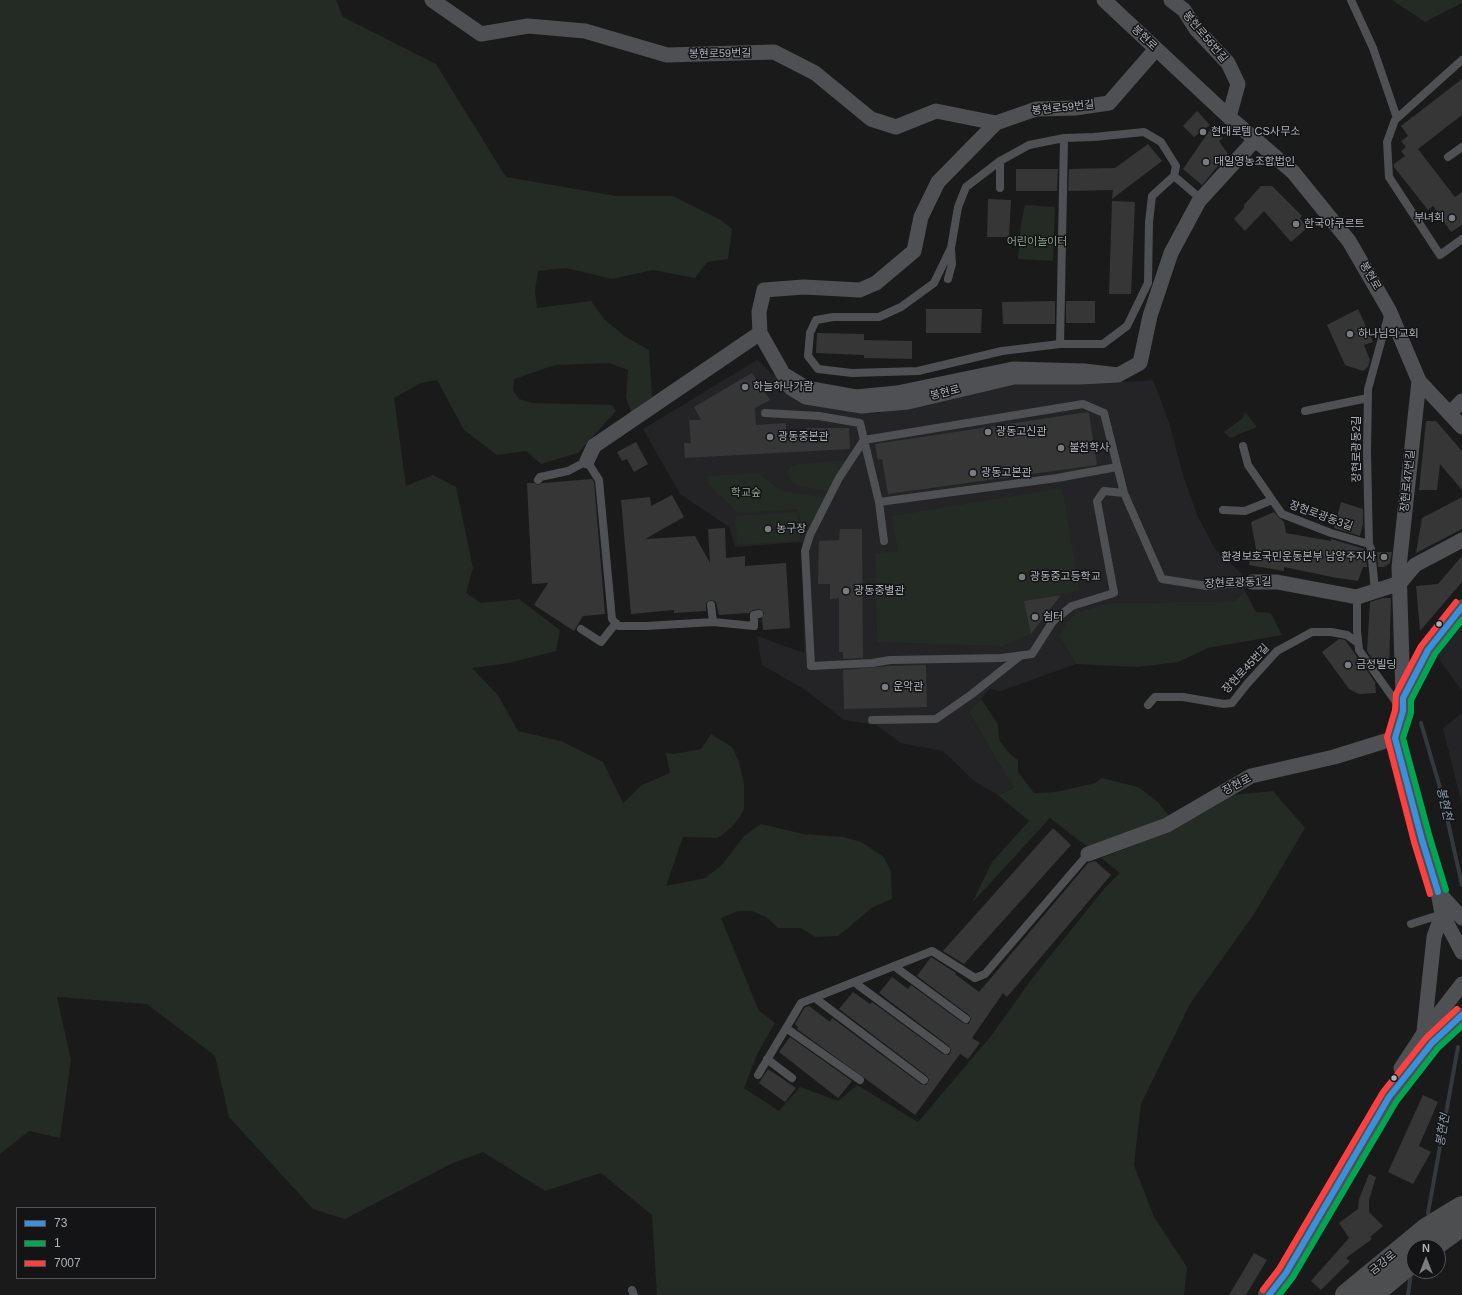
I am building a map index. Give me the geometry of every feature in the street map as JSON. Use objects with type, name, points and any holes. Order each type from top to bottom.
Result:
[{"type":"main road","name":"금강로","points":[[1346,1295],[1426,1229],[1462,1207]]},
{"type":"main road","points":[[1443,1239],[1462,1225]]},
{"type":"main road","name":"금강로","points":[[1372,1295],[1406,1267]]},
{"type":"main road","points":[[1269,1295],[1286,1273]]},
{"type":"main road","points":[[1282,1295],[1286,1273]]},
{"type":"main road","points":[[1286,1273],[1286,1295]]},
{"type":"street","name":"봉현로59번길","points":[[432,0],[481,34],[528,26],[585,31],[667,55],[774,52],[815,73],[871,119],[896,127],[936,111],[996,123]]},
{"type":"street","name":"봉현로","points":[[1104,0],[1229,117],[1294,172],[1349,241],[1389,310],[1419,380],[1459,405],[1462,427]]},
{"type":"street","name":"봉현로56번길","points":[[1176,2],[1184,10],[1196,29],[1228,63],[1238,84],[1229,117]]},
{"type":"street","name":"봉현로59번길","points":[[759,312],[764,290],[804,286],[860,290],[876,283],[914,251],[921,217],[938,182],[996,123],[1036,109],[1074,108],[1109,103],[1156,49]]},
{"type":"street","name":"봉현로","points":[[759,312],[760,333],[791,388],[806,397],[862,406],[908,402],[1014,377],[1080,377],[1118,375],[1140,364],[1150,316],[1170,253],[1201,199],[1255,140]]},
{"type":"street","points":[[588,462],[594,446],[760,333]]},
{"type":"street","name":"장현로47번길","points":[[1403,704],[1399,567],[1419,380]]},
{"type":"street","points":[[1357,597],[1374,590],[1400,583],[1415,565],[1462,540]]},
{"type":"street","name":"장현로광동1길","points":[[1252,582],[1278,582],[1357,597]]},
{"type":"street","points":[[1462,607],[1428,650],[1403,704],[1395,738],[1422,840],[1438,892],[1442,914],[1462,952]]},
{"type":"street","name":"장현로","points":[[1088,854],[1167,825],[1251,776],[1334,757],[1395,738]]},
{"type":"street","points":[[1438,892],[1462,918]]},
{"type":"street","points":[[1424,1033],[1434,937],[1442,914]]},
{"type":"street","points":[[1389,1097],[1399,1071],[1424,1033],[1462,984]]},
{"type":"street","points":[[1286,1273],[1389,1097],[1432,1043],[1462,1016]]},
{"type":"lane","points":[[1351,0],[1373,48],[1397,118]]},
{"type":"lane","points":[[1462,60],[1397,118],[1387,142],[1389,176],[1440,255],[1462,239]]},
{"type":"lane","points":[[1144,132],[1161,142],[1176,166],[1174,176],[1152,196],[1148,222],[1148,282],[1127,326],[1103,344],[1060,344],[1002,351],[918,371],[852,373],[818,369],[808,356],[810,333],[816,320],[833,317],[879,317],[901,307],[934,282],[950,248],[958,207],[966,187],[1000,161],[1029,145],[1064,138],[1094,137],[1144,132]]},
{"type":"lane","points":[[1060,344],[1064,138]]},
{"type":"lane","points":[[1448,157],[1462,147]]},
{"type":"lane","points":[[1000,161],[1000,188]]},
{"type":"lane","points":[[1174,176],[1201,199]]},
{"type":"lane","points":[[948,279],[952,264],[950,248]]},
{"type":"lane","name":"장현로광동2길","points":[[1374,590],[1371,549],[1369,544],[1367,453],[1368,389],[1389,310]]},
{"type":"lane","points":[[1305,411],[1368,398]]},
{"type":"lane","points":[[1083,404],[1104,413],[1117,467],[1124,493],[1104,491],[1097,501],[1114,593],[1072,606],[1053,621],[1032,654],[1020,656],[890,660],[872,663],[811,666],[805,551],[810,535],[839,478],[864,440],[1083,404]]},
{"type":"lane","points":[[765,413],[819,416],[860,423],[879,502],[884,541]]},
{"type":"lane","name":"장현로광동3길","points":[[1243,446],[1248,465],[1282,514],[1331,533],[1369,544]]},
{"type":"lane","points":[[538,480],[540,477],[568,471],[588,462],[599,480],[607,585],[612,619],[618,626],[713,622],[754,626],[755,612]]},
{"type":"lane","points":[[879,502],[1057,478],[1117,467]]},
{"type":"lane","name":"장현로광동1길","points":[[1124,493],[1162,579],[1207,586],[1252,582]]},
{"type":"lane","points":[[1223,510],[1245,511],[1272,500]]},
{"type":"lane","points":[[1357,597],[1359,650],[1403,704]]},
{"type":"lane","points":[[711,604],[713,622]]},
{"type":"lane","points":[[581,629],[601,642],[616,623]]},
{"type":"lane","name":"장현로45번길","points":[[1148,705],[1155,696],[1182,697],[1224,704],[1232,703],[1247,684],[1278,651],[1312,632],[1331,632],[1347,635],[1358,643]]},
{"type":"lane","points":[[872,720],[936,719],[972,694],[1020,656]]},
{"type":"lane","points":[[758,1075],[801,1003],[932,951],[975,978],[985,974],[1088,854]]},
{"type":"lane","points":[[1411,924],[1442,914]]},
{"type":"lane","points":[[894,966],[966,1019]]},
{"type":"lane","points":[[854,982],[946,1050]]},
{"type":"lane","points":[[815,998],[924,1080]]},
{"type":"lane","points":[[786,1028],[860,1080]]},
{"type":"lane","points":[[768,1059],[792,1078]]},
{"type":"shaded area","name":"광동중고등학교","points":[[757,360],[804,402],[874,414],[1013,382],[1108,380],[1128,382],[1153,380],[1169,422],[1183,475],[1197,515],[1215,549],[1242,574],[1245,591],[1235,601],[1112,603],[1059,636],[1076,664],[1001,691],[990,689],[969,712],[1013,788],[998,795],[975,782],[943,751],[901,743],[876,725],[844,720],[804,689],[762,665],[757,636],[804,653],[802,542],[735,547],[729,527],[680,494],[643,429]]},
{"type":"shaded area","points":[[1462,626],[1462,691],[1437,656]]},
{"type":"shaded area","points":[[1462,713],[1462,805],[1443,728]]},
{"type":"green space","points":[[0,0],[336,0],[343,17],[436,64],[506,177],[616,196],[673,196],[721,220],[732,229],[728,259],[707,262],[695,278],[653,270],[612,279],[566,268],[538,271],[535,291],[537,308],[591,301],[605,320],[626,337],[649,350],[652,397],[631,412],[626,397],[628,370],[609,363],[555,365],[514,379],[513,390],[519,399],[532,403],[612,405],[616,411],[578,453],[541,464],[526,451],[497,455],[464,430],[437,380],[421,383],[394,398],[406,486],[433,475],[456,487],[473,568],[466,593],[481,603],[519,599],[560,630],[556,651],[509,663],[472,668],[498,695],[518,731],[561,741],[603,762],[623,803],[642,785],[670,773],[666,753],[674,754],[701,749],[711,734],[732,747],[739,762],[744,784],[744,809],[732,827],[718,838],[683,837],[666,886],[705,878],[722,865],[744,836],[761,824],[803,834],[844,837],[861,842],[884,857],[891,872],[892,899],[873,907],[838,936],[815,937],[801,928],[778,928],[766,917],[752,911],[738,911],[721,918],[759,1011],[775,1023],[758,1052],[744,1088],[779,1111],[800,1087],[838,1101],[857,1085],[918,1122],[991,1036],[1034,976],[1104,889],[1120,873],[1101,858],[1171,831],[1232,795],[1273,791],[1305,828],[1254,914],[1190,1004],[1141,1104],[1134,1165],[1154,1217],[1187,1267],[1184,1295],[657,1295],[652,1215],[601,1173],[545,1191],[483,1152],[451,1164],[345,1219],[313,1209],[229,1117],[215,1056],[147,1004],[57,997],[71,1060],[60,1138],[29,1131],[0,1154]]},
{"type":"green space","points":[[1392,0],[1462,0],[1462,3],[1425,22]]},
{"type":"green space","name":"어린이놀이터","points":[[1025,205],[1055,207],[1053,261],[1018,259],[1021,224]]},
{"type":"green space","points":[[1245,412],[1257,427],[1230,438],[1224,432],[1243,418]]},
{"type":"green space","name":"학교숲","points":[[846,460],[830,491],[799,486],[792,483],[787,473],[791,466],[799,464]]},
{"type":"green space","name":"학교숲","points":[[758,473],[782,491],[823,497],[824,501],[813,524],[801,524],[798,509],[738,513],[709,485],[708,476]]},
{"type":"green space","points":[[1062,488],[1080,591],[1024,601],[1031,634],[1003,646],[877,642],[875,553],[898,551],[892,516]]},
{"type":"green space","name":"농구장","points":[[798,512],[800,541],[737,545],[735,516]]},
{"type":"green space","points":[[1245,591],[1256,612],[1271,613],[1282,635],[1208,648],[1178,662],[1139,667],[1076,664],[1059,636],[1075,613],[1112,603],[1235,601]]},
{"type":"green space","points":[[981,699],[998,724],[999,740],[1010,754],[1018,760],[1018,772],[1034,793],[1056,792],[1095,783],[1102,778],[1138,787],[1158,802],[1170,817],[1090,849],[1050,818],[972,903],[992,862],[1029,821],[998,795],[1013,788],[969,712]]},
{"type":"building","points":[[1462,79],[1462,115],[1418,149],[1455,197],[1462,192],[1462,225],[1451,232],[1433,206],[1428,210],[1394,167],[1394,164],[1405,156],[1401,151],[1406,147],[1401,141],[1408,136],[1401,126]]},
{"type":"building","points":[[1197,111],[1210,125],[1194,137],[1183,126]]},
{"type":"building","name":"대일영농조합법인","points":[[1212,127],[1223,138],[1219,141],[1228,154],[1202,185],[1183,169]]},
{"type":"building","points":[[1148,144],[1162,161],[1112,199],[1113,190],[1068,191],[1069,169],[1115,168]]},
{"type":"building","points":[[1016,169],[1058,169],[1057,191],[1016,191]]},
{"type":"building","points":[[1261,186],[1272,186],[1302,216],[1300,218],[1307,228],[1291,242],[1264,211],[1245,231],[1234,219]]},
{"type":"building","points":[[988,199],[1011,200],[1009,237],[987,237]]},
{"type":"building","points":[[1112,201],[1135,202],[1131,294],[1109,294]]},
{"type":"building","points":[[1055,301],[1055,324],[1003,324],[1002,302]]},
{"type":"building","points":[[1066,301],[1095,301],[1095,323],[1066,323]]},
{"type":"building","points":[[926,309],[982,309],[981,333],[926,333]]},
{"type":"building","name":"하나님의교회","points":[[1358,309],[1373,342],[1364,345],[1370,360],[1368,367],[1363,371],[1345,365],[1327,325]]},
{"type":"building","points":[[817,333],[864,334],[864,340],[912,341],[912,359],[864,358],[864,355],[816,353]]},
{"type":"building","name":"광동중본관","points":[[752,373],[770,400],[755,408],[756,425],[786,423],[786,431],[807,430],[806,428],[849,428],[850,449],[685,458],[684,443],[691,443],[689,420],[701,420],[694,407]]},
{"type":"building","points":[[1088,412],[1097,465],[888,494],[882,459],[878,460],[875,444]]},
{"type":"building","points":[[1426,421],[1436,421],[1462,451],[1462,490],[1440,464],[1437,490],[1419,490]]},
{"type":"building","points":[[636,442],[648,464],[634,472],[627,459],[622,461],[617,452]]},
{"type":"building","points":[[592,479],[594,482],[605,614],[583,616],[574,631],[534,605],[548,583],[532,584],[527,483],[534,483],[538,485],[543,483]]},
{"type":"building","points":[[672,495],[684,517],[645,539],[695,536],[710,563],[708,529],[725,528],[726,558],[745,556],[745,566],[786,563],[790,628],[763,630],[762,619],[764,613],[760,609],[753,610],[749,613],[719,615],[716,602],[711,600],[706,603],[706,611],[674,613],[674,610],[631,614],[621,500],[650,497],[651,506]]},
{"type":"building","points":[[1462,497],[1462,529],[1416,553],[1422,518]]},
{"type":"building","points":[[1341,502],[1363,509],[1363,524],[1360,536],[1334,528]]},
{"type":"building","points":[[1274,512],[1284,522],[1286,533],[1331,541],[1331,539],[1365,549],[1367,567],[1363,567],[1358,581],[1284,567],[1284,571],[1249,565],[1251,553],[1257,554],[1251,522]]},
{"type":"building","name":"광동중별관","points":[[840,529],[862,529],[863,658],[843,659],[843,652],[839,652],[839,598],[830,599],[830,584],[818,584],[819,541],[839,540]]},
{"type":"building","name":"환경보호국민운동본부 남양주지사","points":[[1377,552],[1392,552],[1390,563],[1384,567],[1378,567]]},
{"type":"building","points":[[1462,556],[1462,582],[1420,631],[1416,586],[1438,584]]},
{"type":"building","name":"쉼터","points":[[1061,595],[1031,634],[1024,601]]},
{"type":"building","points":[[1383,598],[1391,598],[1389,669],[1379,669],[1367,651],[1370,602]]},
{"type":"building","name":"금정빌딩","points":[[1339,639],[1345,640],[1375,682],[1376,693],[1359,694],[1349,689],[1322,652]]},
{"type":"building","name":"운악관","points":[[926,665],[927,707],[844,709],[843,670],[889,666]]},
{"type":"building","points":[[1053,828],[1071,845],[964,964],[943,951]]},
{"type":"building","points":[[1095,861],[1111,875],[1007,997],[1003,993],[972,1038],[980,1043],[968,1059],[960,1054],[915,1115],[797,1029],[798,1027],[795,1024],[805,1007],[809,1006],[830,1022],[832,1018],[921,1084],[926,1085],[929,1080],[927,1076],[839,1009],[853,992],[870,1004],[872,1002],[943,1054],[949,1055],[951,1050],[949,1046],[879,993],[892,977],[908,989],[911,985],[963,1023],[969,1024],[971,1019],[969,1015],[917,976],[931,957],[956,973],[955,974],[979,992],[1088,863]]},
{"type":"building","points":[[790,1037],[852,1081],[838,1098],[779,1052]]},
{"type":"building","points":[[768,1069],[796,1088],[785,1102],[759,1083]]},
{"type":"building","points":[[1423,1095],[1438,1102],[1419,1146],[1431,1152],[1413,1184],[1388,1172]]},
{"type":"building","points":[[1369,1174],[1376,1177],[1369,1200],[1369,1212],[1383,1226],[1370,1237],[1372,1239],[1346,1258],[1350,1261],[1321,1290],[1311,1281],[1349,1238],[1339,1223],[1358,1209],[1359,1199]]},
{"type":"building","points":[[1254,1253],[1267,1260],[1246,1295],[1229,1295]]},
{"type":"waterway","name":"봉현천","points":[[1421,723],[1441,791],[1462,885]]},
{"type":"waterway","name":"봉현천","points":[[1428,1213],[1458,1047]]},
{"type":"waterway","name":"봉현천","points":[[1408,1295],[1410,1279]]},
{"type":"transit line","name":"7007","points":[[1430,894],[1414,842],[1387,737],[1395,710],[1396,694],[1421,646],[1456,602]]},
{"type":"transit line","name":"73","points":[[1438,892],[1422,840],[1395,738],[1403,711],[1403,698],[1428,650],[1462,607]]},
{"type":"transit line","name":"1","points":[[1446,890],[1430,838],[1403,738],[1411,713],[1411,700],[1435,654],[1462,620]]},
{"type":"transit line","name":"7007","points":[[1263,1290],[1279,1269],[1383,1092],[1426,1038],[1457,1009]]},
{"type":"transit line","name":"73","points":[[1269,1295],[1286,1273],[1389,1097],[1432,1043],[1462,1015]]},
{"type":"transit line","name":"1","points":[[1279,1295],[1293,1277],[1396,1102],[1438,1048],[1462,1026]]},
{"type":"place","name":"현대로템 CS사무소","points":[[1203,132]]},
{"type":"place","name":"대일영농조합법인","points":[[1206,162]]},
{"type":"place","name":"부녀회","points":[[1452,218]]},
{"type":"place","name":"한국야쿠르트","points":[[1296,224]]},
{"type":"place","name":"하나님의교회","points":[[1350,334]]},
{"type":"place","name":"하늘하나가람","points":[[745,387]]},
{"type":"place","name":"광동고신관","points":[[988,432]]},
{"type":"place","name":"광동중본관","points":[[770,437]]},
{"type":"place","name":"불천학사","points":[[1061,448]]},
{"type":"place","name":"광동고본관","points":[[973,473]]},
{"type":"place","name":"농구장","points":[[768,529]]},
{"type":"place","name":"환경보호국민운동본부 남양주지사","points":[[1384,557]]},
{"type":"place","name":"광동중고등학교","points":[[1022,577]]},
{"type":"place","name":"광동중별관","points":[[846,591]]},
{"type":"place","name":"쉼터","points":[[1035,617]]},
{"type":"place","name":"금정빌딩","points":[[1348,665]]},
{"type":"place","name":"운악관","points":[[885,687]]}]
